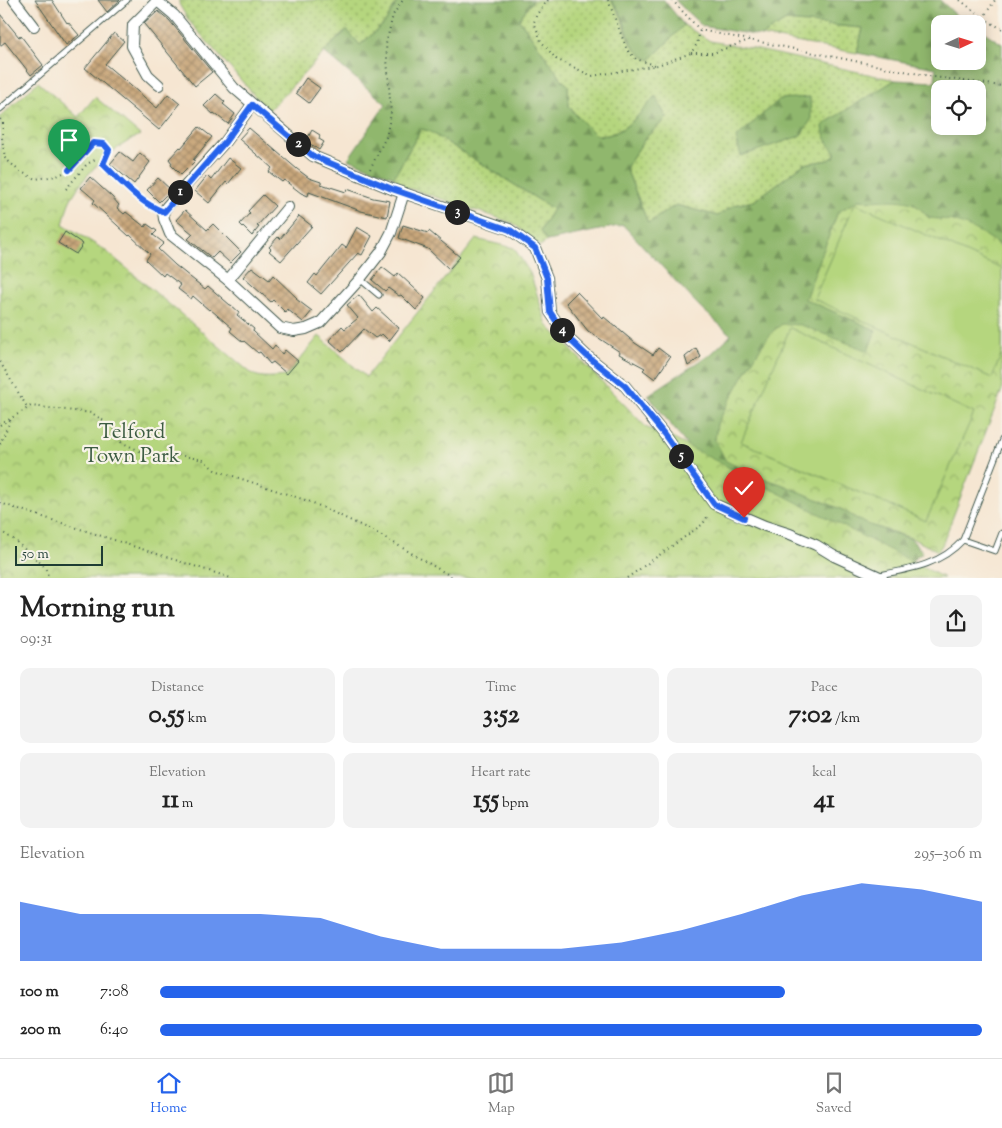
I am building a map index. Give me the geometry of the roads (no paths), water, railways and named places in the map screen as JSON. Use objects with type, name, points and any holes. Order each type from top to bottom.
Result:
[{"type":"street","points":[[14,0],[34,26]]},
{"type":"street","points":[[159,85],[148,75],[132,46],[133,25],[156,1],[174,15],[234,88],[313,156],[404,193],[510,230],[535,248],[547,278],[550,312],[567,337],[587,356],[625,386],[664,434],[714,504],[816,545],[834,556],[879,577]]},
{"type":"street","points":[[252,105],[225,142],[164,212],[164,219],[170,234],[228,280],[280,328],[294,331],[306,329],[320,323],[360,279],[381,252],[391,233],[404,193]]},
{"type":"street","points":[[228,280],[288,207]]},
{"type":"lane","points":[[0,109],[127,0]]},
{"type":"lane","points":[[103,164],[139,198],[152,208],[164,212]]},
{"type":"lane","points":[[360,279],[379,295]]},
{"type":"lane","points":[[879,577],[936,560],[953,551],[963,540],[1002,440]]},
{"type":"lane","points":[[963,540],[995,551],[1002,533]]},
{"type":"park label","name":"Telford Town Park","points":[[132,445]]}]
